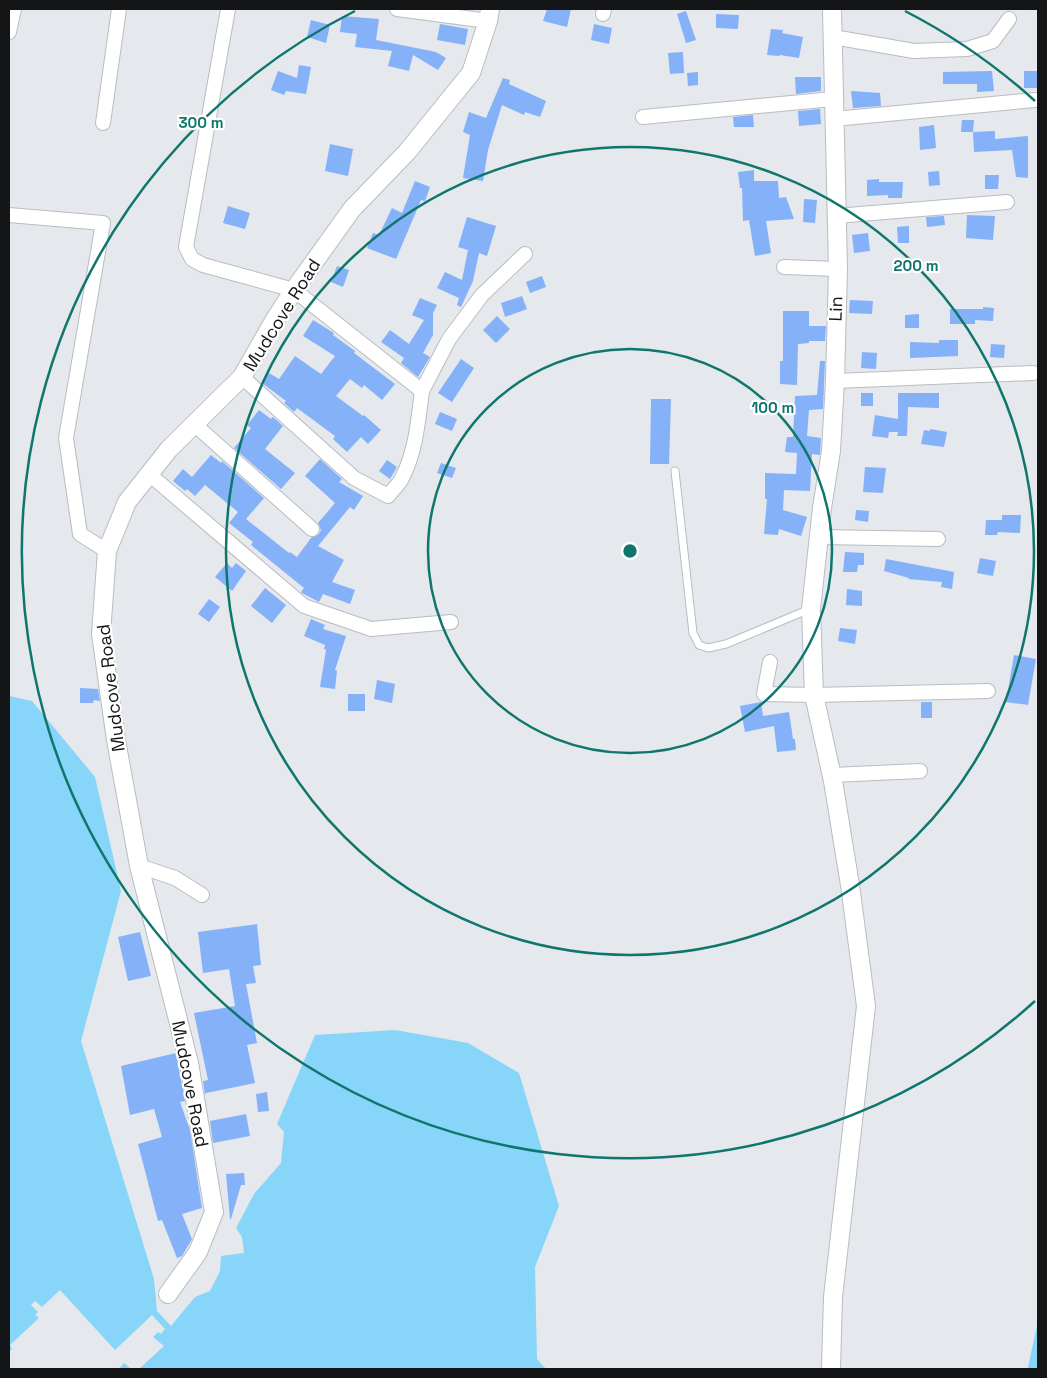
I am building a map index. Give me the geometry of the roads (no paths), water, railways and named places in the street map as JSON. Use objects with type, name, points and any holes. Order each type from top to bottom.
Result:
[{"type":"street","points":[[9,32],[14,9]]},
{"type":"street","points":[[103,123],[119,9]]},
{"type":"street","points":[[228,9],[186,247],[192,259],[203,264],[294,290],[422,391]]},
{"type":"street","points":[[398,9],[489,15]]},
{"type":"street","name":"Lin","points":[[831,1369],[833,1296],[866,1006],[850,885],[832,775],[814,695],[811,609],[818,536],[831,451],[838,269],[832,9]]},
{"type":"street","name":"Mudcove Road","points":[[168,1294],[198,1252],[214,1212],[189,1063],[139,866],[116,740],[101,634],[107,551],[127,502],[168,448],[242,377],[274,320],[352,209],[407,152],[471,73],[489,15]]},
{"type":"street","points":[[833,37],[914,51],[967,49],[993,41],[1009,19]]},
{"type":"street","points":[[643,117],[833,99]]},
{"type":"street","points":[[834,119],[1035,100]]},
{"type":"street","points":[[836,216],[1007,202]]},
{"type":"street","points":[[9,215],[103,223],[66,438],[80,534],[107,551]]},
{"type":"street","points":[[242,377],[354,478],[388,496],[401,479],[412,453],[422,391],[450,339],[482,295],[524,254]]},
{"type":"street","points":[[784,268],[838,269]]},
{"type":"street","points":[[834,380],[1033,372]]},
{"type":"street","points":[[194,424],[312,529]]},
{"type":"street","points":[[149,474],[304,606],[370,629],[451,622]]},
{"type":"street","points":[[818,536],[938,539]]},
{"type":"street","points":[[770,662],[764,694],[814,695],[988,691]]},
{"type":"street","points":[[832,775],[920,771]]},
{"type":"street","points":[[139,866],[175,878],[202,895]]},
{"type":"lane","points":[[675,471],[694,633],[699,645],[708,648],[726,644],[811,609]]},
{"type":"water","points":[[9,696],[32,701],[95,777],[121,891],[81,1041],[154,1279],[157,1311],[171,1326],[195,1297],[210,1291],[220,1271],[221,1256],[244,1253],[242,1237],[236,1228],[254,1194],[281,1163],[284,1132],[277,1124],[315,1035],[395,1030],[468,1043],[519,1073],[559,1206],[535,1267],[537,1359],[546,1369],[9,1369]]},
{"type":"water","points":[[1038,1321],[1038,1369],[1029,1369],[1028,1367]]}]
